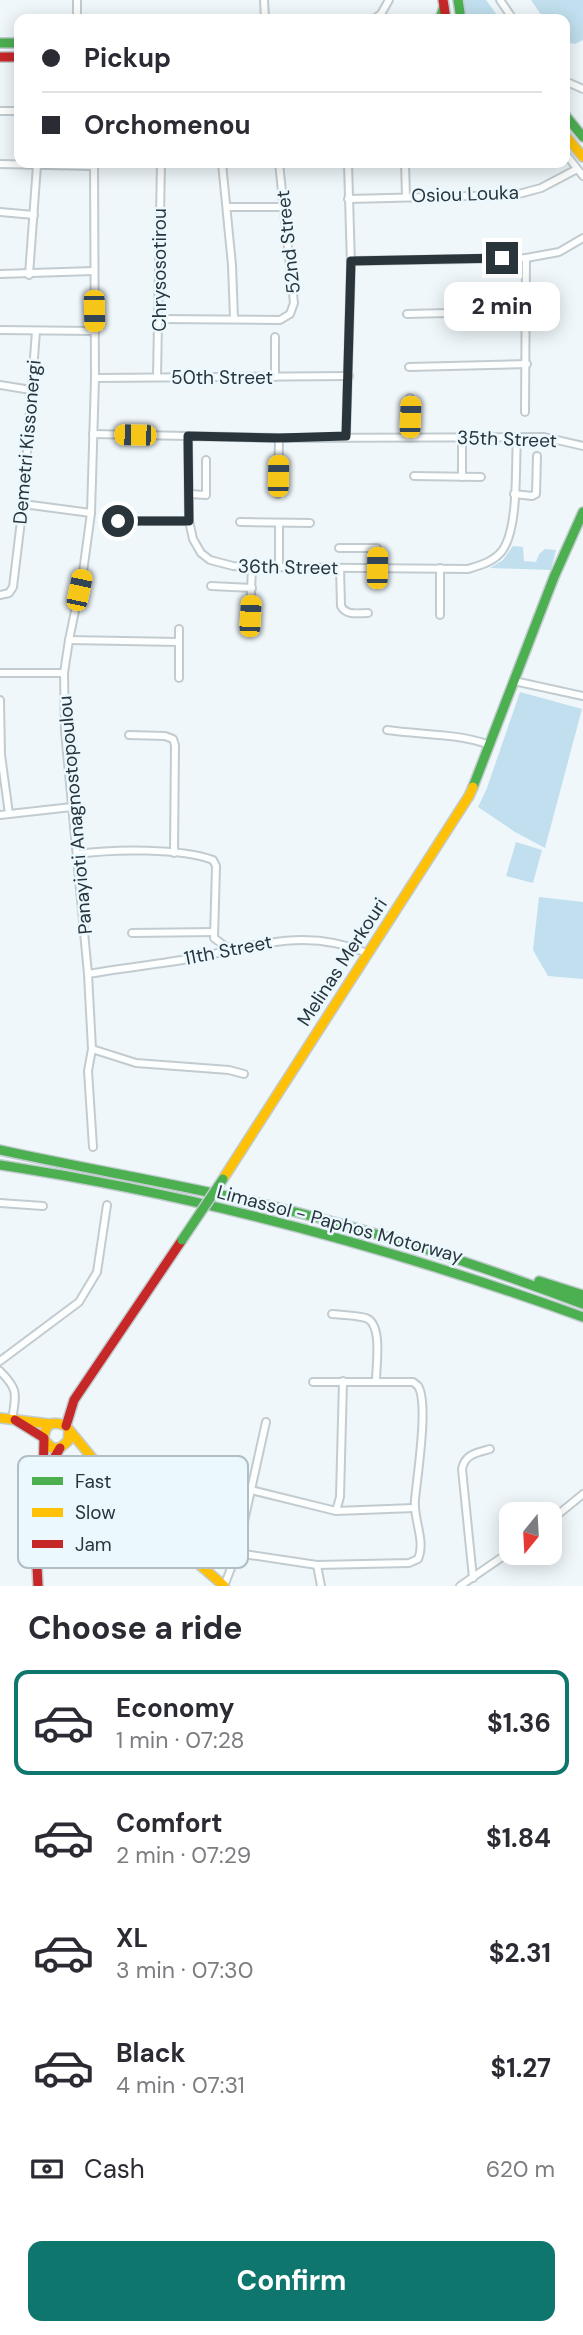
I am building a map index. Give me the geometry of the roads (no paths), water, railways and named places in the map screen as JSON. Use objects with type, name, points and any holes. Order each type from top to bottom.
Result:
[{"type":"main road","points":[[570,122],[583,137]]},
{"type":"main road","points":[[570,141],[583,156]]},
{"type":"main road","name":"Melinas Merkouri","points":[[51,1424],[74,1400],[272,1105],[469,796],[554,577],[583,512]]},
{"type":"main road","name":"Limassol - Paphos Motorway","points":[[0,1152],[309,1215],[485,1267],[583,1304]]},
{"type":"main road","name":"Limassol - Paphos Motorway","points":[[2,1166],[126,1188],[302,1229],[399,1255],[583,1317]]},
{"type":"main road","points":[[485,1267],[583,1295]]},
{"type":"main road","points":[[487,1283],[583,1324]]},
{"type":"main road","name":"Melinas Merkouri","points":[[67,1428],[74,1400]]},
{"type":"main road","points":[[0,1418],[62,1423],[89,1456]]},
{"type":"main road","points":[[13,1420],[44,1439],[52,1448],[62,1447],[86,1456]]},
{"type":"main road","points":[[44,1456],[44,1432],[51,1424]]},
{"type":"main road","points":[[57,1456],[69,1438],[67,1428]]},
{"type":"main road","points":[[37,1568],[38,1586]]},
{"type":"main road","points":[[203,1568],[224,1586]]},
{"type":"street","points":[[570,160],[583,176]]},
{"type":"street","points":[[29,275],[37,168]]},
{"type":"street","name":"Panayioti Anagnostopoulou","points":[[93,168],[94,378],[91,513],[64,673],[65,731],[88,974],[92,1049],[88,1071],[93,1147]]},
{"type":"street","name":"Chrysosotirou","points":[[157,377],[161,168]]},
{"type":"street","points":[[223,168],[234,318]]},
{"type":"street","name":"52nd Street","points":[[159,318],[280,320],[290,314],[294,303],[280,168]]},
{"type":"street","points":[[346,436],[351,261],[348,168]]},
{"type":"street","points":[[405,168],[406,196]]},
{"type":"street","name":"Osiou Louka","points":[[348,199],[515,195],[541,188],[577,169]]},
{"type":"street","points":[[227,207],[284,207]]},
{"type":"street","points":[[0,212],[34,215]]},
{"type":"street","points":[[351,261],[526,258],[559,252],[583,239]]},
{"type":"street","points":[[525,412],[526,258]]},
{"type":"street","points":[[0,274],[94,271]]},
{"type":"street","points":[[407,314],[525,311]]},
{"type":"street","points":[[0,330],[94,331]]},
{"type":"street","name":"Demetri Kissonergi","points":[[0,594],[9,593],[13,587],[23,504],[36,331]]},
{"type":"street","points":[[275,337],[275,377]]},
{"type":"street","points":[[409,367],[527,364]]},
{"type":"street","name":"50th Street","points":[[94,378],[349,376]]},
{"type":"street","points":[[0,386],[31,390]]},
{"type":"street","points":[[409,436],[410,398]]},
{"type":"street","name":"35th Street","points":[[93,434],[279,438],[544,437],[583,446]]},
{"type":"street","name":"36th Street","points":[[188,436],[189,521],[193,539],[201,553],[222,564],[252,568],[468,569],[485,564],[500,553],[510,537],[517,438]]},
{"type":"street","points":[[462,477],[463,437]]},
{"type":"street","points":[[278,495],[279,438]]},
{"type":"street","points":[[514,494],[536,494],[537,456]]},
{"type":"street","points":[[189,494],[206,495],[206,460]]},
{"type":"street","points":[[414,476],[481,477]]},
{"type":"street","points":[[23,504],[91,513]]},
{"type":"street","points":[[118,521],[189,521]]},
{"type":"street","points":[[240,522],[310,523]]},
{"type":"street","points":[[279,523],[279,567]]},
{"type":"street","points":[[339,548],[377,548],[377,568]]},
{"type":"street","points":[[250,616],[252,568]]},
{"type":"street","points":[[340,568],[343,611],[368,613]]},
{"type":"street","points":[[440,568],[440,615]]},
{"type":"street","points":[[211,586],[252,588]]},
{"type":"street","points":[[179,629],[179,678]]},
{"type":"street","points":[[69,640],[178,642]]},
{"type":"street","points":[[0,673],[64,673]]},
{"type":"street","points":[[514,681],[583,696]]},
{"type":"street","points":[[0,700],[0,755],[9,814]]},
{"type":"street","points":[[387,730],[455,735],[490,745]]},
{"type":"street","points":[[129,735],[165,736],[173,739],[174,853]]},
{"type":"street","points":[[0,816],[72,807]]},
{"type":"street","points":[[78,854],[100,851],[174,853],[213,860],[216,866],[214,932],[216,941],[223,943],[230,950]]},
{"type":"street","points":[[132,933],[214,932]]},
{"type":"street","name":"11th Street","points":[[88,974],[193,958],[267,941],[346,944],[367,953]]},
{"type":"street","points":[[92,1049],[136,1063],[229,1070],[244,1074]]},
{"type":"street","points":[[0,1203],[43,1206]]},
{"type":"street","points":[[0,1361],[79,1302],[97,1272],[107,1205]]},
{"type":"street","points":[[332,1314],[366,1318],[374,1323],[377,1331],[376,1381]]},
{"type":"street","points":[[0,1371],[13,1384],[17,1395],[13,1420]]},
{"type":"street","points":[[336,1511],[340,1497],[343,1381]]},
{"type":"street","points":[[248,1555],[317,1565],[409,1563],[418,1559],[422,1550],[414,1508],[423,1403],[418,1385],[413,1382],[313,1382]]},
{"type":"street","points":[[248,1504],[266,1422]]},
{"type":"street","points":[[473,1578],[462,1469],[468,1455],[490,1449]]},
{"type":"street","points":[[251,1490],[336,1511],[414,1508]]},
{"type":"street","points":[[562,1511],[583,1494]]},
{"type":"street","points":[[460,1586],[499,1560]]},
{"type":"street","points":[[317,1565],[321,1586]]},
{"type":"street","points":[[224,1586],[231,1568]]}]
